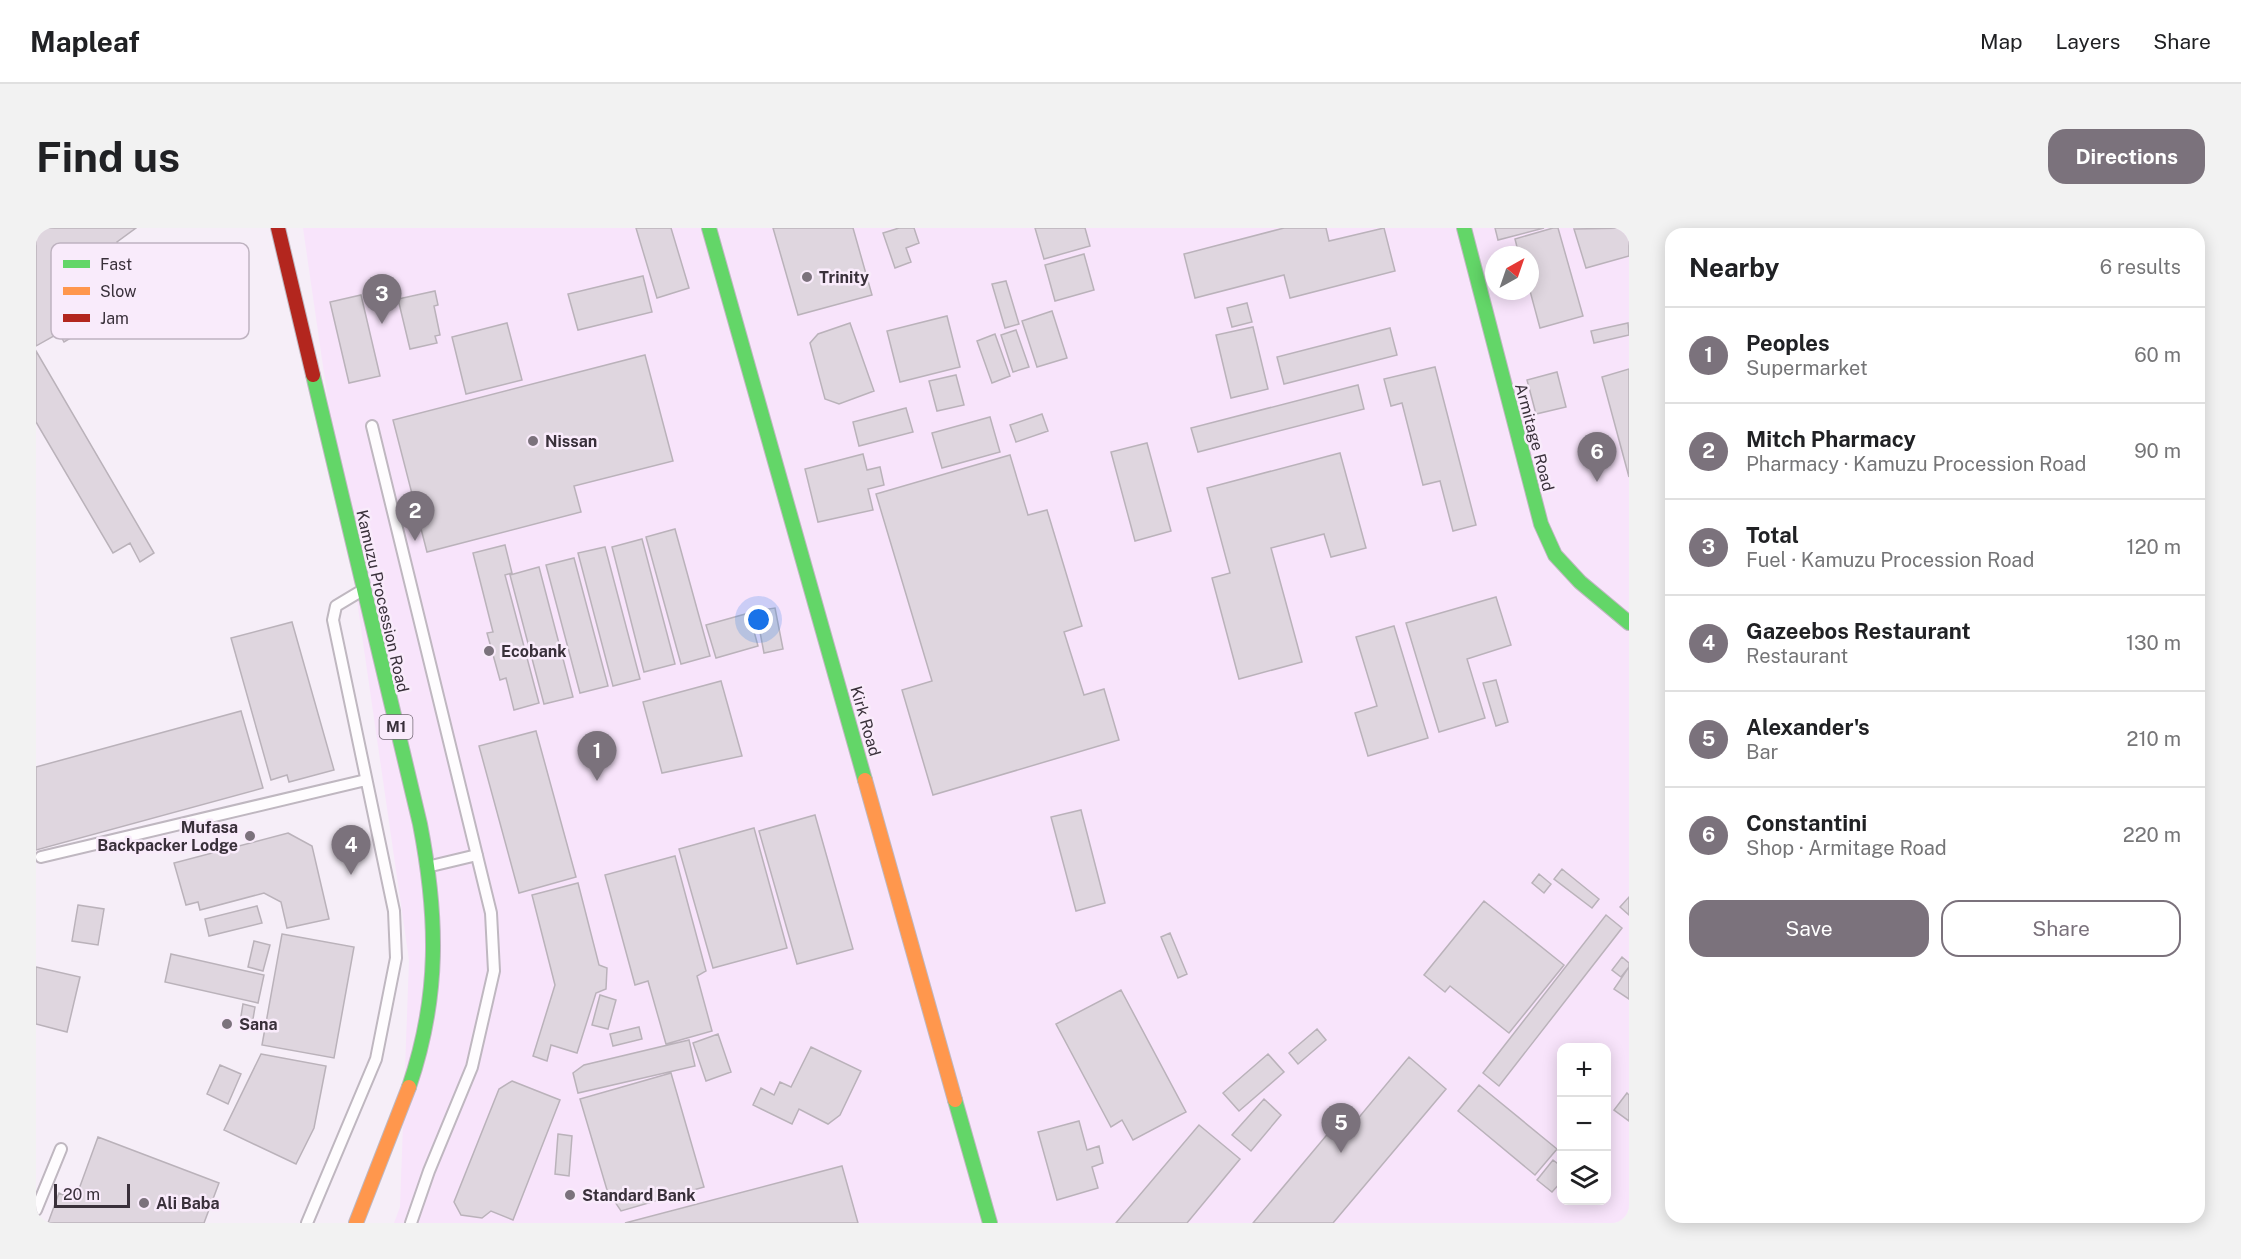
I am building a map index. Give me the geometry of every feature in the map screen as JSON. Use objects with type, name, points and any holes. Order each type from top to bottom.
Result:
[{"type":"main road","name":"Kamuzu Procession Road","points":[[278,228],[428,867],[435,934],[431,990],[421,1048],[396,1126],[356,1223]]},
{"type":"main road","name":"Kirk Road","points":[[709,228],[990,1223]]},
{"type":"main road","name":"Armitage Road","points":[[1464,228],[1541,524],[1555,555],[1580,582],[1629,623]]},
{"type":"main road","points":[[287,270],[295,238]]},
{"type":"lane","points":[[372,426],[491,912],[494,971],[472,1067],[429,1171],[411,1223]]},
{"type":"lane","points":[[307,1223],[376,1059],[396,958],[394,911],[333,620],[336,606],[364,590]]},
{"type":"lane","points":[[41,857],[366,780]]},
{"type":"lane","points":[[428,867],[477,855]]},
{"type":"lane","points":[[36,1210],[61,1149]]},
{"type":"shaded area","points":[[303,228],[1629,228],[1629,1223],[394,1223],[400,1207],[409,960]]},
{"type":"building","points":[[36,228],[136,228],[118,243],[51,243],[51,338],[36,346]]},
{"type":"building","points":[[636,228],[671,228],[689,288],[657,298]]},
{"type":"building","points":[[773,228],[853,228],[872,295],[798,315]]},
{"type":"building","points":[[899,228],[914,228],[919,243],[906,248],[911,262],[895,268],[883,233]]},
{"type":"building","points":[[1035,228],[1085,228],[1090,246],[1044,259]]},
{"type":"building","points":[[1284,228],[1326,228],[1329,241],[1384,228],[1395,271],[1290,298],[1284,275],[1195,298],[1184,254]]},
{"type":"building","points":[[1495,228],[1544,228],[1498,240]]},
{"type":"building","points":[[1558,228],[1583,316],[1540,328],[1532,300],[1539,300],[1539,246],[1517,246],[1515,239]]},
{"type":"building","points":[[1629,228],[1629,256],[1586,268],[1574,229]]},
{"type":"building","points":[[1084,254],[1094,290],[1055,301],[1045,265]]},
{"type":"building","points":[[643,276],[652,312],[578,330],[568,294]]},
{"type":"building","points":[[1006,281],[1019,324],[1005,328],[992,284]]},
{"type":"building","points":[[435,291],[438,305],[434,306],[440,335],[435,336],[437,343],[410,349],[398,299]]},
{"type":"building","points":[[361,295],[380,376],[349,383],[330,302]]},
{"type":"building","points":[[1247,303],[1252,322],[1232,327],[1227,308]]},
{"type":"building","points":[[1052,311],[1067,358],[1037,367],[1022,321]]},
{"type":"building","points":[[947,316],[960,367],[900,382],[887,331]]},
{"type":"building","points":[[507,323],[522,380],[466,394],[452,337]]},
{"type":"building","points":[[850,323],[874,391],[839,404],[825,399],[810,343],[818,334]]},
{"type":"building","points":[[1628,323],[1629,335],[1594,343],[1591,331]]},
{"type":"building","points":[[1253,327],[1268,389],[1231,398],[1216,335]]},
{"type":"building","points":[[1390,328],[1397,355],[1284,384],[1277,357]]},
{"type":"building","points":[[1016,330],[1029,367],[1013,372],[1001,335]]},
{"type":"building","points":[[995,334],[1010,376],[992,383],[977,341]]},
{"type":"building","points":[[36,351],[154,553],[140,562],[130,543],[113,553],[36,422]]},
{"type":"building","name":"Nissan","points":[[645,355],[673,461],[574,486],[581,512],[427,552],[393,420]]},
{"type":"building","points":[[1435,367],[1476,525],[1453,531],[1440,481],[1423,485],[1402,403],[1391,406],[1384,379]]},
{"type":"building","points":[[1629,369],[1629,477],[1602,377]]},
{"type":"building","points":[[1557,372],[1566,407],[1536,414],[1527,380]]},
{"type":"building","points":[[956,375],[964,405],[937,411],[929,381]]},
{"type":"building","points":[[1358,385],[1364,409],[1198,452],[1191,428]]},
{"type":"building","points":[[906,408],[913,432],[859,446],[853,422]]},
{"type":"building","points":[[1042,414],[1048,431],[1016,442],[1010,425]]},
{"type":"building","points":[[990,417],[1000,452],[942,468],[932,433]]},
{"type":"building","points":[[1147,443],[1171,531],[1135,541],[1111,452]]},
{"type":"building","points":[[1340,453],[1366,548],[1331,557],[1324,534],[1271,548],[1302,662],[1239,679],[1212,578],[1230,573],[1207,488]]},
{"type":"building","points":[[863,454],[867,470],[880,467],[884,485],[868,489],[873,510],[818,522],[805,469]]},
{"type":"building","points":[[1010,455],[1028,515],[1047,510],[1082,626],[1064,632],[1084,695],[1104,689],[1119,740],[933,795],[902,690],[932,681],[876,494]]},
{"type":"building","points":[[675,529],[710,656],[681,664],[646,537]]},
{"type":"building","points":[[642,539],[675,664],[644,672],[612,547]]},
{"type":"building","points":[[505,545],[512,573],[505,575],[539,703],[514,710],[506,678],[500,680],[487,633],[493,632],[473,553]]},
{"type":"building","points":[[605,547],[640,679],[613,686],[578,553]]},
{"type":"building","points":[[574,558],[608,686],[580,693],[546,565]]},
{"type":"building","points":[[539,567],[573,697],[544,704],[510,575]]},
{"type":"building","points":[[1496,597],[1511,645],[1467,659],[1485,718],[1439,732],[1406,623]]},
{"type":"building","points":[[775,608],[783,649],[764,653],[756,611]]},
{"type":"building","points":[[749,613],[758,646],[716,658],[706,625]]},
{"type":"building","points":[[292,622],[334,770],[289,782],[287,775],[271,780],[231,638]]},
{"type":"building","points":[[1394,626],[1428,738],[1368,756],[1355,713],[1377,706],[1356,637]]},
{"type":"building","points":[[1496,680],[1508,722],[1496,726],[1483,683]]},
{"type":"building","points":[[721,681],[742,756],[662,773],[643,702]]},
{"type":"building","points":[[241,711],[263,788],[36,850],[36,767]]},
{"type":"building","points":[[536,731],[576,877],[519,893],[479,746]]},
{"type":"building","points":[[1081,810],[1105,903],[1076,911],[1051,817]]},
{"type":"building","points":[[815,815],[853,949],[797,964],[759,831]]},
{"type":"building","points":[[754,828],[787,948],[713,968],[679,849]]},
{"type":"building","points":[[288,833],[312,846],[329,919],[287,928],[281,902],[264,893],[200,910],[198,902],[186,905],[174,863]]},
{"type":"building","points":[[675,856],[706,971],[697,976],[712,1031],[666,1044],[648,981],[635,985],[605,875]]},
{"type":"building","points":[[1562,869],[1599,899],[1592,908],[1554,879]]},
{"type":"building","points":[[1539,874],[1551,884],[1544,893],[1532,883]]},
{"type":"building","points":[[578,883],[599,965],[607,968],[606,989],[596,993],[577,1053],[551,1045],[547,1061],[533,1056],[555,985],[532,895]]},
{"type":"building","points":[[1629,897],[1629,915],[1620,907]]},
{"type":"building","points":[[1484,901],[1564,965],[1509,1033],[1450,986],[1445,992],[1424,975]]},
{"type":"building","points":[[78,905],[104,909],[98,945],[72,941]]},
{"type":"building","points":[[257,906],[262,923],[209,936],[205,919]]},
{"type":"building","points":[[1606,915],[1622,928],[1499,1086],[1483,1073]]},
{"type":"building","points":[[1170,933],[1187,974],[1178,978],[1161,937]]},
{"type":"building","points":[[282,934],[354,947],[334,1058],[262,1045]]},
{"type":"building","points":[[254,941],[270,945],[263,971],[248,967]]},
{"type":"building","points":[[171,954],[264,975],[258,1003],[165,982]]},
{"type":"building","points":[[1622,957],[1629,963],[1629,967],[1621,977],[1612,970]]},
{"type":"building","points":[[36,967],[80,977],[67,1032],[36,1024]]},
{"type":"building","points":[[1629,967],[1629,999],[1614,989]]},
{"type":"building","points":[[1121,990],[1186,1112],[1133,1140],[1122,1120],[1111,1127],[1056,1024]]},
{"type":"building","points":[[600,995],[616,1000],[608,1029],[592,1025]]},
{"type":"building","points":[[243,1004],[255,1007],[252,1025],[240,1022]]},
{"type":"building","points":[[639,1027],[642,1039],[613,1046],[610,1034]]},
{"type":"building","points":[[1317,1029],[1326,1040],[1298,1064],[1289,1053]]},
{"type":"building","points":[[718,1034],[731,1072],[706,1081],[693,1043]]},
{"type":"building","points":[[689,1040],[695,1066],[578,1093],[573,1073],[584,1065]]},
{"type":"building","points":[[811,1047],[861,1071],[840,1115],[828,1124],[799,1109],[792,1124],[753,1105],[761,1088],[774,1095],[780,1082],[791,1087]]},
{"type":"building","points":[[261,1054],[326,1066],[314,1128],[296,1164],[224,1130]]},
{"type":"building","points":[[1268,1054],[1284,1072],[1239,1111],[1223,1093]]},
{"type":"building","points":[[1409,1057],[1446,1089],[1333,1223],[1253,1223],[1346,1112],[1356,1121]]},
{"type":"building","points":[[220,1065],[241,1074],[228,1104],[207,1094]]},
{"type":"building","points":[[671,1073],[704,1187],[621,1211],[607,1190],[580,1099]]},
{"type":"building","points":[[512,1081],[560,1100],[513,1220],[491,1211],[482,1218],[461,1215],[454,1202],[499,1089]]},
{"type":"building","points":[[1479,1085],[1557,1149],[1535,1175],[1458,1111]]},
{"type":"building","points":[[1627,1093],[1629,1095],[1629,1121],[1614,1110]]},
{"type":"building","points":[[1264,1099],[1281,1115],[1251,1151],[1232,1135]]},
{"type":"building","points":[[1079,1121],[1087,1150],[1099,1146],[1103,1163],[1092,1167],[1098,1188],[1057,1200],[1038,1132]]},
{"type":"building","points":[[1199,1125],[1240,1159],[1187,1223],[1116,1223]]},
{"type":"building","points":[[558,1134],[572,1136],[569,1176],[555,1174]]},
{"type":"building","points":[[98,1137],[219,1183],[204,1223],[48,1223],[59,1193],[75,1200]]},
{"type":"building","points":[[1553,1160],[1557,1163],[1557,1186],[1552,1192],[1537,1180]]},
{"type":"building","points":[[842,1166],[858,1223],[625,1223]]},
{"type":"traffic: fast","points":[[709,228],[865,780]]},
{"type":"traffic: fast","points":[[1464,228],[1541,524],[1555,555],[1580,582],[1629,623]]},
{"type":"traffic: fast","points":[[313,375],[420,824],[426,858],[433,924],[431,988],[419,1053],[409,1087]]},
{"type":"traffic: fast","points":[[955,1100],[990,1223]]},
{"type":"traffic: slow","points":[[865,780],[955,1100]]},
{"type":"traffic: slow","points":[[356,1223],[409,1087]]},
{"type":"traffic: jam","points":[[278,228],[313,375]]},
{"type":"place","name":"Trinity","points":[[807,277]]},
{"type":"place","name":"Total","points":[[382,324]]},
{"type":"place","name":"Nissan","points":[[533,441]]},
{"type":"place","name":"Constantini","points":[[1597,482]]},
{"type":"place","name":"Mitch Pharmacy","points":[[415,541]]},
{"type":"place","name":"Ecobank","points":[[489,651]]},
{"type":"place","name":"Peoples","points":[[597,781]]},
{"type":"place","name":"Mufasa Backpacker Lodge","points":[[250,836]]},
{"type":"place","name":"Gazeebos Restaurant","points":[[351,875]]},
{"type":"place","name":"Sana","points":[[227,1024]]},
{"type":"place","name":"Alexander's","points":[[1341,1153]]},
{"type":"place","name":"Standard Bank","points":[[570,1195]]},
{"type":"place","name":"Ali Baba","points":[[144,1203]]}]
